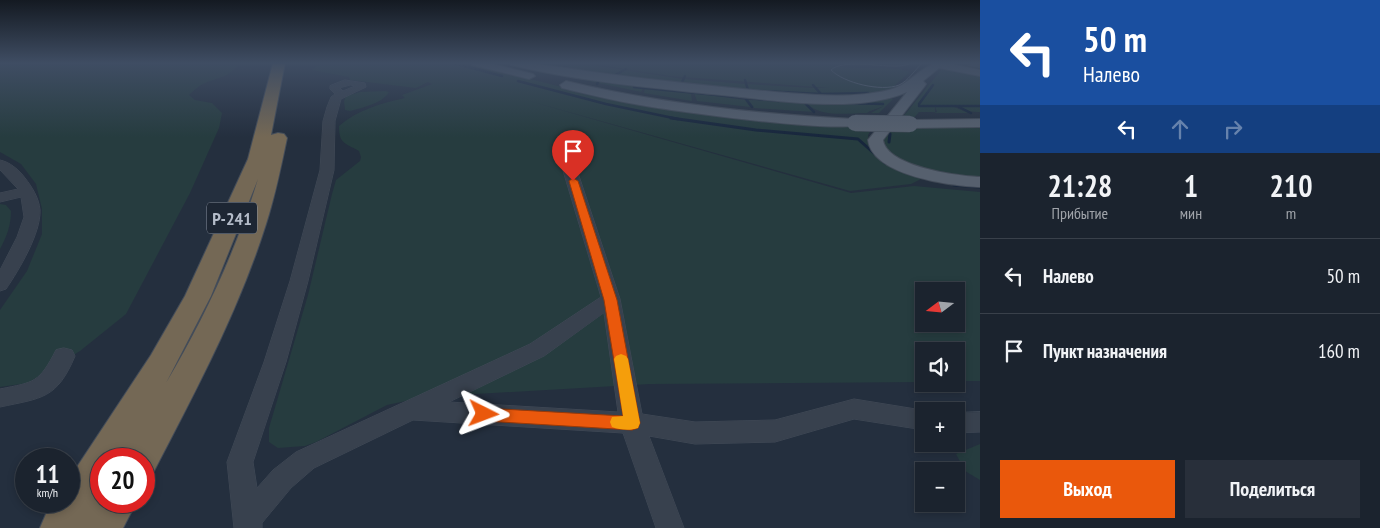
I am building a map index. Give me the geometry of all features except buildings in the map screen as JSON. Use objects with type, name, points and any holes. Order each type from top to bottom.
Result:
[{"type":"highway","name":"Р-241","points":[[111,448],[162,364],[198,296],[257,159],[277,88]]},
{"type":"highway","name":"Р-241","points":[[147,448],[218,315],[259,212],[274,161],[281,88]]},
{"type":"highway","points":[[60,528],[90,481]]},
{"type":"highway","points":[[101,528],[110,513]]},
{"type":"main road","points":[[576,88],[654,104],[760,117],[980,123]]},
{"type":"main road","points":[[607,88],[681,101],[861,119]]},
{"type":"main road","points":[[689,88],[831,99],[873,97],[894,93],[906,88]]},
{"type":"main road","points":[[918,88],[875,140],[876,147],[892,160],[923,173],[948,179],[980,182]]},
{"type":"main road","points":[[913,120],[980,115]]},
{"type":"street","points":[[248,523],[245,491],[240,476],[240,462],[275,362],[299,281],[327,170],[332,107],[336,97],[341,94]]},
{"type":"street","points":[[0,164],[10,170],[23,184],[33,212],[26,235],[0,285]]},
{"type":"street","points":[[568,164],[611,300],[632,423],[670,528]]},
{"type":"street","points":[[0,198],[26,191]]},
{"type":"street","points":[[248,523],[282,479],[305,460],[538,350],[611,300]]},
{"type":"street","points":[[0,398],[31,391],[51,382],[58,373],[64,356]]},
{"type":"street","points":[[411,410],[632,423],[695,433],[775,432],[854,409],[915,419]]},
{"type":"street","points":[[965,423],[980,422]]},
{"type":"green space","points":[[0,88],[198,88],[189,95],[195,100],[212,103],[222,113],[219,128],[190,193],[126,314],[80,351],[28,383],[0,387],[0,310],[27,271],[42,234],[42,209],[36,184],[21,164],[0,152]]},
{"type":"green space","points":[[422,88],[565,88],[649,106],[764,122],[869,128],[871,130],[868,135],[869,142],[925,177],[911,184],[850,191],[526,100],[851,193],[914,186],[980,192],[980,381],[965,381],[965,342],[915,342],[915,382],[650,384],[425,397],[387,405],[305,446],[278,448],[269,442],[269,428],[308,295],[332,194],[336,180],[360,161],[361,157],[359,151],[342,140],[339,126],[362,111],[405,98],[402,95]]},
{"type":"green space","points":[[620,88],[679,88],[739,94],[893,99],[879,113],[871,113],[884,106],[867,113],[835,114],[819,111],[806,103],[884,105],[767,100],[707,95],[745,100],[750,107],[697,101],[694,93],[691,93],[692,101],[644,93],[645,88],[641,92]]},
{"type":"green space","points":[[709,88],[747,88],[748,90],[748,88],[815,88],[821,95],[817,88],[895,88],[888,92],[858,96],[830,97]]},
{"type":"green space","points":[[927,88],[980,88],[980,106],[977,106],[980,107],[980,112],[952,106],[968,113],[933,113],[937,112],[935,106],[935,112],[919,112],[906,127],[980,127],[980,179],[947,177],[891,157],[880,140]]},
{"type":"green space","points":[[360,92],[389,92],[377,102],[350,111],[345,110],[344,101],[346,96]]},
{"type":"green space","points":[[748,100],[803,102],[814,112],[754,108]]},
{"type":"green space","points":[[0,204],[6,205],[11,211],[8,230],[0,249]]},
{"type":"green space","points":[[980,444],[980,480],[965,471],[965,462],[960,462],[956,454],[965,452],[965,450]]},
{"type":"waterway","points":[[543,88],[606,104],[678,119]]},
{"type":"waterway","points":[[641,88],[779,101]]},
{"type":"waterway","points":[[815,88],[821,94]]},
{"type":"waterway","points":[[919,104],[931,88]]},
{"type":"waterway","points":[[760,91],[821,94]]},
{"type":"waterway","points":[[821,94],[868,93]]},
{"type":"waterway","points":[[746,99],[752,107]]},
{"type":"waterway","points":[[804,102],[814,112]]},
{"type":"waterway","points":[[849,103],[883,104]]},
{"type":"waterway","points":[[919,106],[980,106]]},
{"type":"waterway","points":[[959,107],[971,113]]},
{"type":"waterway","points":[[671,118],[678,119]]},
{"type":"waterway","points":[[678,119],[756,130],[858,139],[885,163]]},
{"type":"waterway","points":[[889,142],[890,134]]},
{"type":"waterway","points":[[954,185],[980,187]]},
{"type":"slow traffic","points":[[617,422],[632,423],[621,359]]},
{"type":"route","points":[[484,414],[632,423],[611,300],[573,181]]}]
